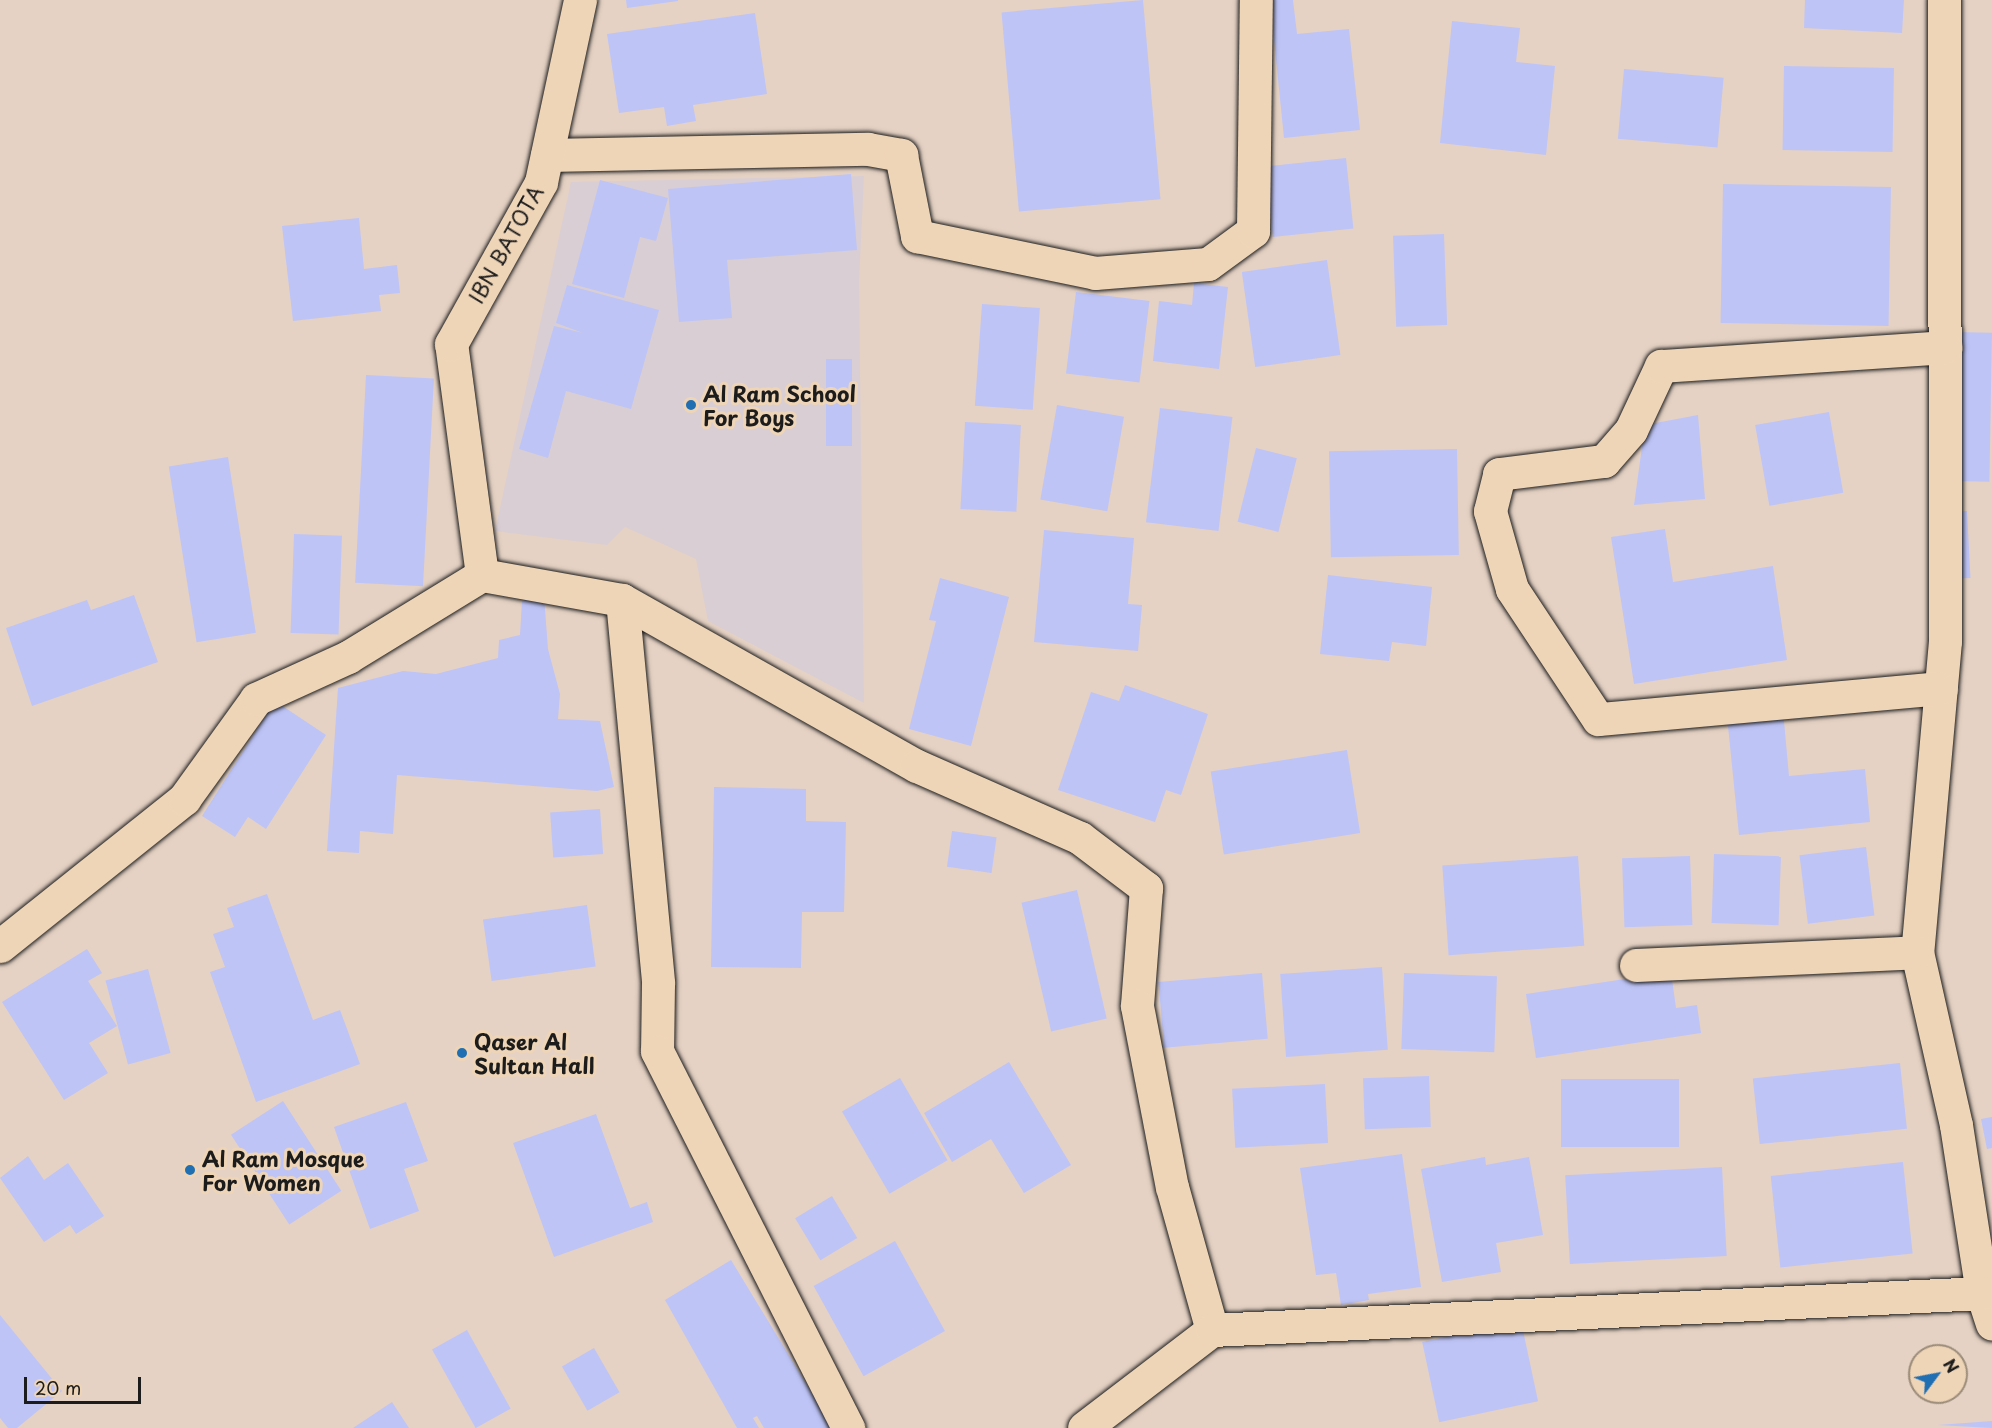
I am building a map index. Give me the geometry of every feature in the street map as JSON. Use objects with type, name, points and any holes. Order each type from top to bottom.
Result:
[{"type":"street","name":"IBN BATOTA","points":[[482,575],[451,344],[541,182],[580,0]]},
{"type":"street","points":[[546,155],[868,149],[901,155],[917,236],[1095,273],[1208,264],[1253,231],[1256,0]]},
{"type":"street","points":[[1944,0],[1945,347],[1941,688],[1917,952],[1956,1125],[1982,1293],[1992,1323]]},
{"type":"street","points":[[1941,688],[1598,719],[1512,589],[1490,511],[1499,474],[1604,460],[1631,430],[1661,366],[1945,347]]},
{"type":"street","points":[[0,946],[183,799],[256,699],[348,657],[482,575],[622,600],[917,766],[1080,838],[1146,888],[1137,1006],[1173,1186],[1212,1330]]},
{"type":"street","points":[[622,600],[658,983],[657,1052],[848,1428]]},
{"type":"street","points":[[1636,965],[1917,952]]},
{"type":"street","points":[[1084,1428],[1212,1330],[1982,1293]]},
{"type":"shaded area","name":"Al Ram School For Boys","points":[[864,176],[859,282],[864,703],[708,621],[696,559],[625,527],[607,545],[495,531],[571,182]]},
{"type":"building","points":[[626,0],[678,0],[678,1],[627,8]]},
{"type":"building","points":[[1143,0],[1160,199],[1019,212],[1002,12]]},
{"type":"building","points":[[1270,0],[1293,0],[1297,34],[1349,29],[1360,130],[1284,138]]},
{"type":"building","points":[[1805,0],[1904,0],[1902,33],[1804,28]]},
{"type":"building","points":[[755,13],[767,94],[693,105],[696,121],[667,126],[664,107],[619,113],[607,34]]},
{"type":"building","points":[[1452,21],[1520,28],[1516,62],[1555,66],[1546,155],[1440,143]]},
{"type":"building","points":[[1784,66],[1894,68],[1893,152],[1783,150]]},
{"type":"building","points":[[1624,69],[1724,78],[1718,147],[1618,139]]},
{"type":"building","points":[[1346,158],[1353,229],[1273,237],[1265,166]]},
{"type":"building","points":[[851,174],[857,250],[727,260],[732,318],[679,322],[668,189]]},
{"type":"building","points":[[600,180],[668,198],[656,241],[640,237],[624,298],[572,284]]},
{"type":"building","points":[[1723,184],[1891,187],[1889,326],[1721,323]]},
{"type":"building","points":[[359,218],[364,269],[397,265],[400,293],[379,295],[381,311],[293,321],[282,226]]},
{"type":"building","points":[[1444,234],[1447,325],[1396,327],[1393,236]]},
{"type":"building","points":[[1327,260],[1340,355],[1255,367],[1242,272]]},
{"type":"building","points":[[1194,283],[1228,287],[1219,369],[1153,361],[1159,301],[1192,305]]},
{"type":"building","points":[[567,285],[659,310],[631,409],[566,391],[548,458],[519,449],[554,326],[583,333],[556,323]]},
{"type":"building","points":[[1076,292],[1149,301],[1139,382],[1066,373]]},
{"type":"building","points":[[982,304],[1040,308],[1033,410],[975,406]]},
{"type":"building","points":[[1953,332],[1992,333],[1989,482],[1950,481]]},
{"type":"building","points":[[826,359],[852,359],[852,446],[826,446]]},
{"type":"building","points":[[366,375],[434,379],[423,586],[355,583]]},
{"type":"building","points":[[1057,405],[1124,417],[1107,511],[1040,500]]},
{"type":"building","points":[[1160,408],[1232,417],[1218,531],[1146,522]]},
{"type":"building","points":[[1829,412],[1843,493],[1769,506],[1755,425]]},
{"type":"building","points":[[1698,415],[1705,499],[1634,505],[1645,425]]},
{"type":"building","points":[[965,422],[1021,425],[1016,512],[960,509]]},
{"type":"building","points":[[1256,448],[1297,458],[1278,532],[1238,522]]},
{"type":"building","points":[[1457,449],[1459,555],[1331,557],[1329,451]]},
{"type":"building","points":[[228,457],[256,633],[197,642],[169,466]]},
{"type":"building","points":[[1967,511],[1971,578],[1954,579],[1950,512]]},
{"type":"building","points":[[1665,529],[1673,582],[1773,566],[1787,660],[1634,684],[1611,537]]},
{"type":"building","points":[[1044,530],[1134,538],[1128,604],[1142,605],[1138,651],[1034,642]]},
{"type":"building","points":[[294,534],[342,536],[339,635],[291,633]]},
{"type":"building","points":[[1328,575],[1432,587],[1426,646],[1392,642],[1389,661],[1320,654]]},
{"type":"building","points":[[940,578],[1009,597],[971,746],[909,729],[936,621],[929,620]]},
{"type":"building","points":[[134,595],[158,662],[32,706],[6,628],[87,600],[91,610]]},
{"type":"building","points":[[544,596],[548,649],[560,694],[558,719],[600,721],[614,787],[597,791],[397,775],[393,834],[360,831],[359,853],[327,851],[338,688],[403,671],[436,674],[498,658],[499,640],[520,635],[522,601]]},
{"type":"building","points":[[1125,685],[1208,714],[1181,795],[1166,790],[1155,822],[1058,790],[1091,692],[1119,701]]},
{"type":"building","points":[[275,701],[326,735],[266,829],[248,817],[235,837],[202,816]]},
{"type":"building","points":[[1783,710],[1789,776],[1865,769],[1870,822],[1739,835],[1727,716]]},
{"type":"building","points":[[1347,750],[1360,833],[1224,855],[1211,772]]},
{"type":"building","points":[[714,787],[806,789],[806,821],[846,822],[844,912],[802,912],[801,968],[711,967]]},
{"type":"building","points":[[600,809],[603,854],[553,857],[550,812]]},
{"type":"building","points":[[952,831],[997,837],[992,873],[947,867]]},
{"type":"building","points":[[1866,847],[1874,915],[1808,924],[1799,855]]},
{"type":"building","points":[[1714,854],[1781,856],[1779,925],[1712,923]]},
{"type":"building","points":[[1578,856],[1584,946],[1449,955],[1442,865]]},
{"type":"building","points":[[1690,856],[1692,925],[1624,927],[1622,858]]},
{"type":"building","points":[[1077,890],[1107,1019],[1051,1031],[1021,903]]},
{"type":"building","points":[[267,894],[313,1020],[340,1010],[360,1064],[256,1102],[210,972],[225,967],[213,934],[234,927],[227,908]]},
{"type":"building","points":[[587,905],[596,966],[492,981],[483,920]]},
{"type":"building","points":[[87,949],[102,973],[88,981],[117,1026],[89,1043],[108,1073],[64,1100],[2,1002]]},
{"type":"building","points":[[1382,967],[1388,1050],[1286,1057],[1280,974]]},
{"type":"building","points":[[148,969],[171,1053],[128,1064],[105,980]]},
{"type":"building","points":[[1671,972],[1676,1008],[1697,1005],[1701,1033],[1536,1058],[1526,994]]},
{"type":"building","points":[[1262,973],[1268,1039],[1164,1048],[1158,982]]},
{"type":"building","points":[[1404,973],[1497,976],[1494,1052],[1401,1049]]},
{"type":"building","points":[[1009,1062],[1071,1165],[1024,1193],[991,1139],[952,1162],[924,1113]]},
{"type":"building","points":[[1900,1063],[1907,1129],[1760,1144],[1753,1078]]},
{"type":"building","points":[[1429,1076],[1431,1127],[1365,1129],[1363,1078]]},
{"type":"building","points":[[900,1078],[948,1160],[889,1194],[842,1112]]},
{"type":"building","points":[[1561,1079],[1679,1079],[1679,1147],[1561,1147]]},
{"type":"building","points":[[1325,1084],[1328,1143],[1235,1148],[1232,1089]]},
{"type":"building","points":[[283,1101],[341,1191],[289,1225],[231,1135]]},
{"type":"building","points":[[406,1102],[428,1161],[404,1169],[419,1211],[370,1229],[334,1127]]},
{"type":"building","points":[[596,1114],[630,1208],[647,1202],[653,1222],[554,1257],[513,1143]]},
{"type":"building","points":[[1992,1117],[1992,1148],[1987,1149],[1981,1119]]},
{"type":"building","points":[[1402,1154],[1421,1287],[1368,1294],[1369,1300],[1341,1305],[1336,1273],[1316,1275],[1300,1168]]},
{"type":"building","points":[[28,1156],[44,1180],[68,1163],[104,1216],[76,1234],[70,1225],[44,1242],[0,1178]]},
{"type":"building","points":[[1485,1157],[1486,1165],[1529,1157],[1543,1235],[1496,1243],[1501,1272],[1442,1282],[1421,1169]]},
{"type":"building","points":[[1903,1162],[1913,1253],[1780,1267],[1771,1176]]},
{"type":"building","points":[[1722,1167],[1727,1256],[1570,1264],[1565,1175]]},
{"type":"building","points":[[832,1196],[857,1238],[820,1260],[795,1218]]},
{"type":"building","points":[[895,1241],[945,1331],[864,1376],[814,1286]]},
{"type":"building","points":[[731,1260],[833,1428],[764,1428],[757,1416],[753,1418],[759,1428],[737,1428],[665,1300]]},
{"type":"building","points":[[0,1315],[62,1391],[17,1428],[8,1428],[0,1418]]},
{"type":"building","points":[[1521,1321],[1538,1401],[1439,1422],[1422,1342]]},
{"type":"building","points":[[467,1330],[511,1409],[476,1428],[432,1349]]},
{"type":"building","points":[[594,1348],[620,1392],[587,1411],[562,1366]]},
{"type":"building","points":[[392,1402],[409,1428],[353,1428]]},
{"type":"building","points":[[1992,1421],[1992,1428],[1938,1425]]},
{"type":"place","name":"Al Ram School For Boys","points":[[691,405]]},
{"type":"place","name":"Qaser Al Sultan Hall","points":[[462,1053]]},
{"type":"place","name":"Al Ram Mosque For Women","points":[[190,1170]]}]
